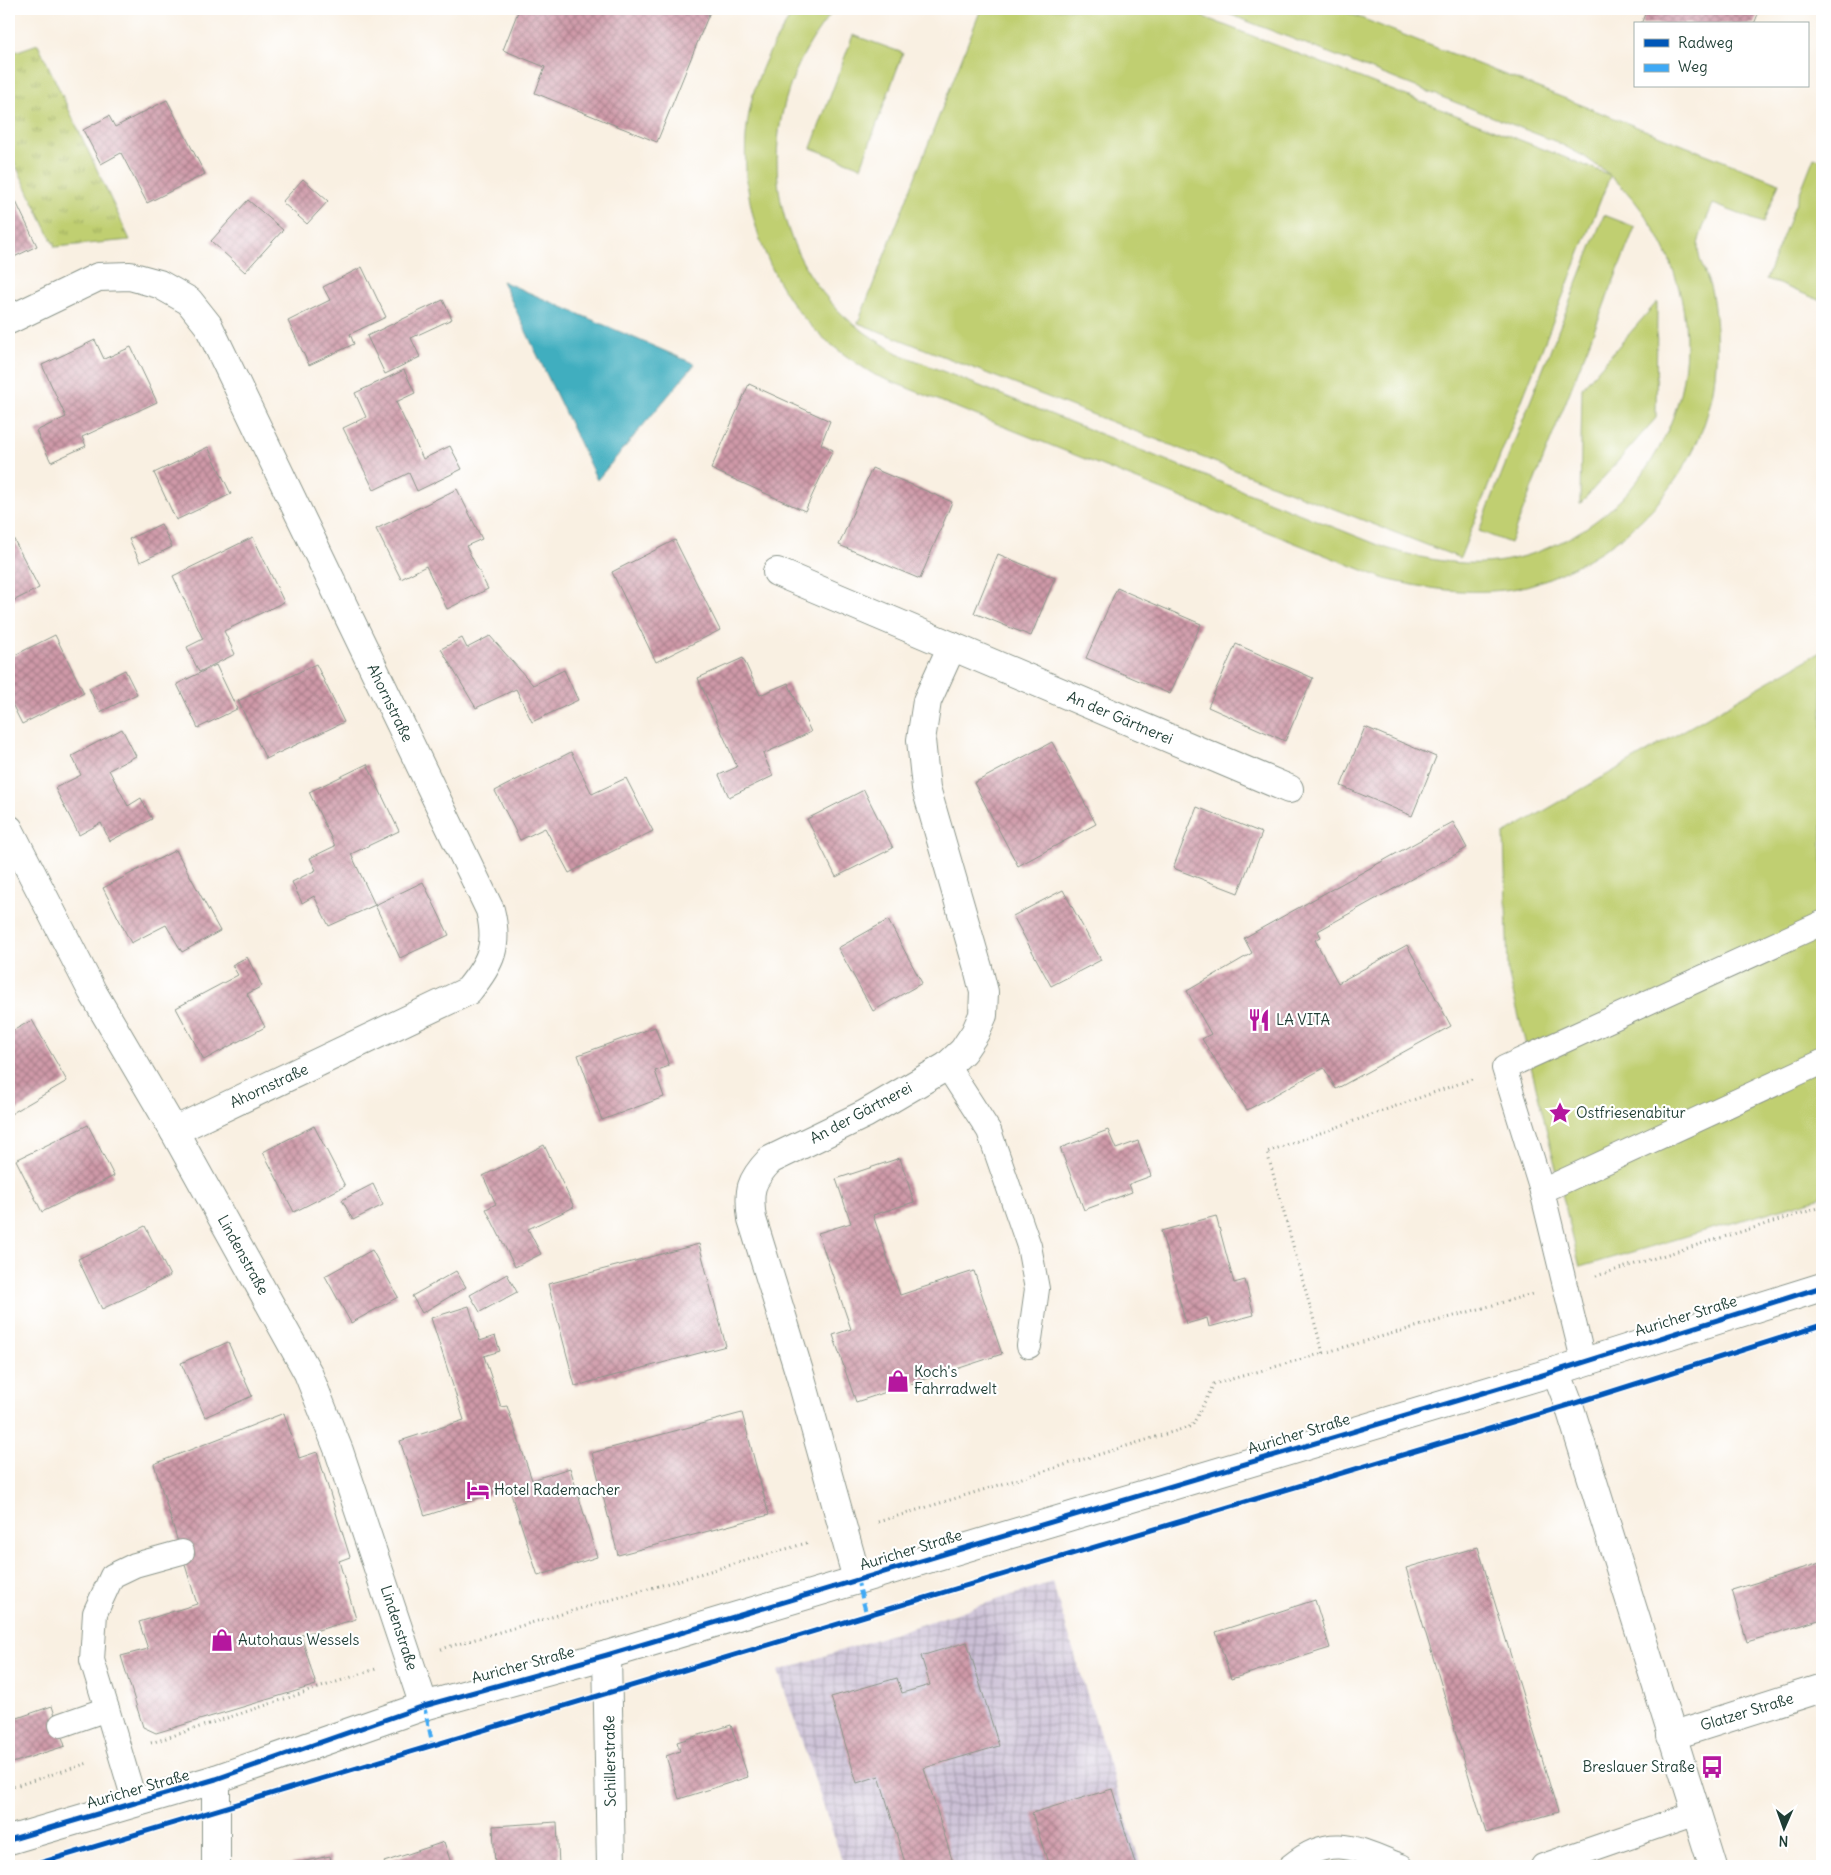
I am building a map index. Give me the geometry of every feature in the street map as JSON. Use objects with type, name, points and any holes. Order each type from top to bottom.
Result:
[{"type":"street","name":"Ahornstraße","points":[[9,320],[98,277],[130,276],[159,284],[189,301],[208,325],[490,910],[495,932],[492,954],[482,973],[468,991],[174,1131]]},
{"type":"street","name":"An der Gärtnerei","points":[[777,572],[1289,789]]},
{"type":"street","name":"An der Gärtnerei","points":[[857,1579],[801,1378],[752,1219],[750,1186],[758,1172],[770,1160],[865,1114],[946,1066],[963,1051],[975,1033],[983,1015],[984,992],[926,788],[921,740],[927,701],[952,646]]},
{"type":"street","name":"Lindenstraße","points":[[9,829],[92,991],[174,1131],[308,1373],[339,1451],[424,1706]]},
{"type":"street","name":"Auricher Straße","points":[[9,1840],[216,1779],[424,1706],[607,1655],[1556,1371],[1583,1360],[1822,1287]]},
{"type":"street","points":[[1556,1371],[1569,1405],[1713,1866]]},
{"type":"street","name":"Schillerstraße","points":[[607,1655],[611,1866]]},
{"type":"street","name":"Glatzer Straße","points":[[1671,1736],[1822,1688]]},
{"type":"street","points":[[216,1779],[216,1866]]},
{"type":"lane","points":[[1583,1360],[1542,1191],[1504,1068],[1822,923]]},
{"type":"lane","points":[[1542,1191],[1822,1062]]},
{"type":"lane","points":[[946,1066],[989,1131],[1029,1246],[1037,1289],[1029,1346]]},
{"type":"lane","points":[[136,1803],[92,1660],[95,1613],[112,1576],[135,1565],[182,1552]]},
{"type":"lane","points":[[60,1725],[107,1709]]},
{"type":"lane","points":[[1543,1866],[1696,1813]]},
{"type":"lane","points":[[1291,1866],[1306,1854],[1338,1846],[1358,1848],[1401,1866]]},
{"type":"path","points":[[1323,1352],[1266,1152],[1504,1068]]},
{"type":"path","points":[[9,1788],[409,1658],[845,1532],[1192,1426],[1214,1384],[1566,1285],[1822,1207]]},
{"type":"shaded area","points":[[1052,1582],[1141,1866],[844,1866],[778,1671]]},
{"type":"green space","points":[[796,9],[835,9],[810,43],[792,80],[781,119],[777,159],[781,199],[792,238],[810,275],[837,309],[851,322],[897,353],[1386,548],[1448,562],[1497,562],[1513,559],[1562,542],[1604,515],[1638,480],[1664,440],[1680,394],[1686,346],[1681,297],[1664,248],[1634,200],[1610,176],[1460,558],[858,323],[981,9],[1183,9],[1610,175],[1585,157],[1557,142],[1216,9],[1338,9],[1779,183],[1763,223],[1713,204],[1700,237],[1698,253],[1711,288],[1714,305],[1716,350],[1714,384],[1707,414],[1697,443],[1682,470],[1664,495],[1644,517],[1596,555],[1555,576],[1519,588],[1495,591],[1448,590],[1385,579],[875,375],[831,344],[797,310],[781,285],[767,257],[756,228],[749,198],[746,137],[753,94],[768,56]]},
{"type":"green space","points":[[853,35],[903,53],[861,167],[811,148]]},
{"type":"green space","points":[[38,44],[130,240],[55,247],[9,151],[9,54]]},
{"type":"green space","points":[[1814,157],[1822,160],[1822,301],[1766,279]]},
{"type":"green space","points":[[1604,215],[1635,227],[1510,543],[1479,531]]},
{"type":"green space","points":[[1657,302],[1656,418],[1580,504],[1582,388]]},
{"type":"green space","points":[[1822,651],[1822,1197],[1580,1267],[1508,972],[1504,834]]},
{"type":"water","points":[[502,281],[695,364],[597,480]]},
{"type":"building","points":[[519,9],[711,9],[657,142],[535,93],[545,67],[503,50]]},
{"type":"building","points":[[1647,9],[1760,9],[1755,22],[1642,22]]},
{"type":"building","points":[[167,100],[205,174],[147,203],[121,153],[101,164],[83,130],[109,116],[115,127]]},
{"type":"building","points":[[303,179],[328,201],[307,224],[282,202]]},
{"type":"building","points":[[9,187],[37,246],[12,258],[9,252]]},
{"type":"building","points":[[248,200],[283,230],[245,272],[211,241]]},
{"type":"building","points":[[362,267],[386,317],[350,334],[354,344],[309,365],[288,321],[330,300],[323,287]]},
{"type":"building","points":[[443,300],[452,319],[411,338],[420,357],[385,374],[367,336]]},
{"type":"building","points":[[95,340],[104,359],[131,347],[157,402],[82,437],[86,446],[51,462],[36,431],[66,417],[42,365]]},
{"type":"building","points":[[404,370],[415,393],[396,402],[423,459],[450,446],[462,469],[417,491],[409,473],[374,490],[343,428],[366,417],[355,393]]},
{"type":"building","points":[[749,384],[830,421],[821,444],[833,450],[805,511],[711,469]]},
{"type":"building","points":[[208,447],[231,494],[176,520],[154,473]]},
{"type":"building","points":[[872,468],[952,502],[920,579],[839,545]]},
{"type":"building","points":[[457,489],[482,539],[466,546],[488,589],[447,609],[426,566],[401,579],[376,529]]},
{"type":"building","points":[[161,524],[172,547],[140,562],[129,539]]},
{"type":"building","points":[[9,530],[39,588],[9,603]]},
{"type":"building","points":[[253,537],[284,602],[224,631],[235,654],[199,672],[187,647],[203,639],[173,576]]},
{"type":"building","points":[[675,540],[720,630],[656,662],[612,572]]},
{"type":"building","points":[[998,554],[1055,578],[1031,636],[974,613]]},
{"type":"building","points":[[1117,588],[1201,624],[1170,694],[1086,658]]},
{"type":"building","points":[[55,635],[84,693],[22,724],[9,698],[9,658]]},
{"type":"building","points":[[490,636],[533,685],[564,670],[578,700],[532,722],[516,689],[476,708],[441,649],[462,638],[467,648]]},
{"type":"building","points":[[1236,644],[1313,678],[1285,741],[1208,707]]},
{"type":"building","points":[[743,658],[760,695],[788,683],[811,732],[763,754],[773,776],[729,797],[719,775],[737,767],[698,678]]},
{"type":"building","points":[[316,664],[344,722],[266,759],[238,701]]},
{"type":"building","points":[[216,665],[237,709],[198,728],[177,684]]},
{"type":"building","points":[[125,670],[137,694],[100,712],[89,688]]},
{"type":"building","points":[[1365,727],[1436,757],[1412,816],[1341,786]]},
{"type":"building","points":[[122,729],[136,756],[109,770],[128,806],[141,798],[152,819],[110,841],[101,823],[79,835],[55,788],[81,775],[72,756]]},
{"type":"building","points":[[1052,742],[1096,824],[1018,866],[974,783]]},
{"type":"building","points":[[571,752],[592,794],[626,778],[653,831],[569,873],[545,828],[520,840],[495,791]]},
{"type":"building","points":[[367,764],[399,831],[351,854],[375,905],[329,926],[314,896],[302,903],[292,882],[316,870],[310,858],[335,846],[309,792]]},
{"type":"building","points":[[864,790],[893,848],[836,877],[807,819]]},
{"type":"building","points":[[1197,807],[1262,833],[1238,893],[1173,868]]},
{"type":"building","points":[[1453,822],[1467,848],[1318,931],[1321,937],[1315,940],[1338,983],[1407,945],[1451,1026],[1336,1089],[1324,1068],[1247,1110],[1202,1039],[1211,1034],[1187,991],[1252,953],[1244,938]]},
{"type":"building","points":[[176,850],[220,931],[182,952],[166,925],[131,943],[103,888]]},
{"type":"building","points":[[423,882],[449,935],[400,958],[375,905]]},
{"type":"building","points":[[1063,890],[1101,960],[1051,986],[1013,916]]},
{"type":"building","points":[[888,920],[922,983],[873,1011],[838,948]]},
{"type":"building","points":[[247,957],[262,986],[247,994],[265,1027],[204,1060],[176,1008],[238,975],[232,965]]},
{"type":"building","points":[[32,1020],[67,1081],[9,1115],[9,1033]]},
{"type":"building","points":[[655,1027],[669,1066],[655,1071],[664,1097],[602,1120],[578,1055]]},
{"type":"building","points":[[88,1125],[114,1176],[42,1212],[16,1160]]},
{"type":"building","points":[[314,1126],[345,1186],[294,1212],[263,1152]]},
{"type":"building","points":[[1108,1130],[1116,1149],[1138,1141],[1151,1176],[1129,1184],[1132,1192],[1084,1210],[1060,1148]]},
{"type":"building","points":[[544,1145],[574,1207],[528,1229],[541,1254],[515,1267],[486,1209],[496,1204],[483,1176]]},
{"type":"building","points":[[900,1158],[914,1202],[873,1215],[900,1295],[974,1271],[1002,1354],[856,1402],[833,1335],[851,1329],[818,1233],[851,1223],[836,1179]]},
{"type":"building","points":[[373,1184],[383,1205],[353,1220],[342,1200]]},
{"type":"building","points":[[1216,1216],[1234,1283],[1245,1280],[1254,1315],[1209,1327],[1207,1318],[1186,1324],[1161,1231]]},
{"type":"building","points":[[145,1226],[170,1276],[102,1309],[78,1259]]},
{"type":"building","points":[[699,1244],[726,1346],[575,1386],[548,1284]]},
{"type":"building","points":[[372,1250],[398,1297],[351,1323],[325,1276]]},
{"type":"building","points":[[456,1271],[466,1287],[422,1313],[412,1296]]},
{"type":"building","points":[[507,1274],[517,1292],[480,1312],[470,1295]]},
{"type":"building","points":[[469,1306],[480,1341],[495,1336],[500,1351],[484,1356],[501,1407],[507,1406],[532,1480],[570,1468],[597,1557],[538,1576],[509,1488],[425,1516],[400,1441],[464,1420],[431,1318]]},
{"type":"building","points":[[228,1342],[252,1396],[205,1417],[181,1363]]},
{"type":"building","points":[[284,1413],[299,1458],[317,1452],[350,1557],[339,1561],[356,1619],[301,1635],[316,1685],[156,1733],[143,1727],[121,1656],[148,1649],[139,1622],[197,1604],[154,1464]]},
{"type":"building","points":[[742,1413],[769,1515],[618,1555],[592,1453]]},
{"type":"building","points":[[1478,1547],[1558,1812],[1486,1833],[1406,1568]]},
{"type":"building","points":[[1820,1563],[1822,1571],[1822,1619],[1747,1642],[1732,1590]]},
{"type":"building","points":[[1315,1600],[1330,1648],[1231,1679],[1216,1632]]},
{"type":"building","points":[[967,1642],[999,1746],[924,1768],[954,1866],[906,1866],[879,1776],[857,1783],[831,1697],[897,1678],[902,1693],[930,1685],[921,1656]]},
{"type":"building","points":[[52,1706],[65,1746],[9,1764],[9,1721]]},
{"type":"building","points":[[731,1725],[748,1777],[679,1799],[666,1756],[680,1751],[677,1742]]},
{"type":"building","points":[[1112,1789],[1136,1866],[1049,1866],[1032,1813]]},
{"type":"building","points":[[557,1822],[559,1866],[495,1866],[493,1826]]},
{"type":"building","points":[[444,1842],[452,1866],[386,1866],[384,1862]]},
{"type":"building","points":[[330,1856],[332,1866],[286,1866],[286,1865]]},
{"type":"marked path","points":[[857,1579],[867,1616]]},
{"type":"marked path","points":[[424,1706],[433,1746]]},
{"type":"cycle path","points":[[9,1840],[216,1779],[424,1706],[607,1655],[1556,1371],[1822,1287]]},
{"type":"cycle path","points":[[30,1866],[1569,1405],[1822,1325]]},
{"type":"place","name":"LA VITA","points":[[1259,1020]]},
{"type":"place","name":"Ostfriesenabitur","points":[[1560,1113]]},
{"type":"place","name":"Koch's Fahrradwelt","points":[[898,1381]]},
{"type":"place","name":"Hotel Rademacher","points":[[478,1490]]},
{"type":"place","name":"Autohaus Wessels","points":[[222,1640]]},
{"type":"place","name":"Breslauer Straße","points":[[1712,1767]]}]
